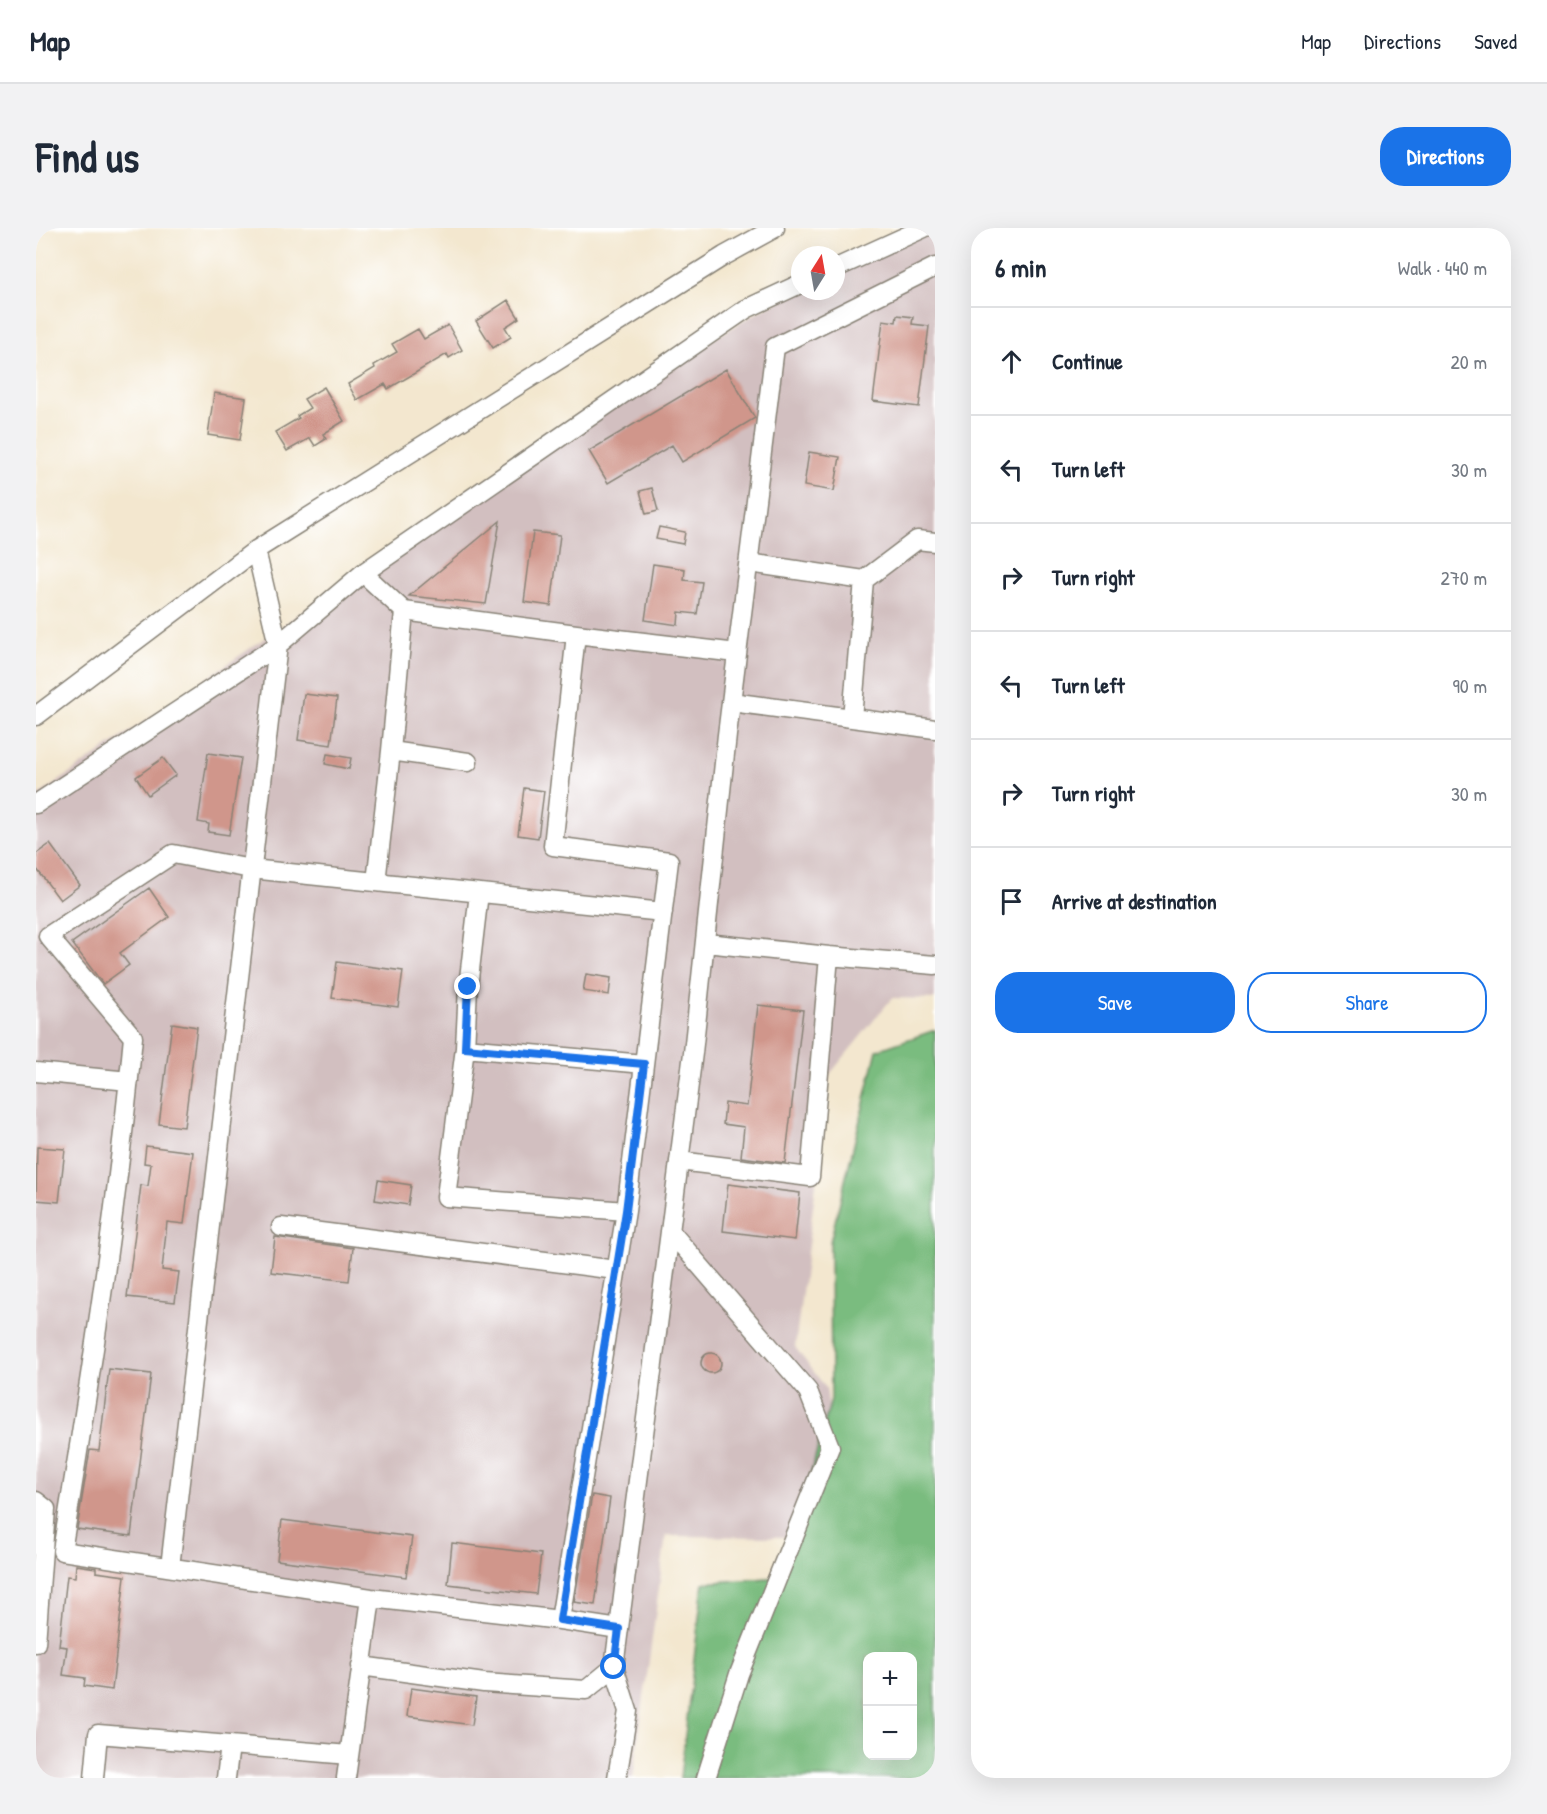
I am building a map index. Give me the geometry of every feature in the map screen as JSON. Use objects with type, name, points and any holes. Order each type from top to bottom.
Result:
[{"type":"street","points":[[36,716],[256,550],[724,256],[775,228]]},
{"type":"street","points":[[845,264],[924,228]]},
{"type":"street","points":[[617,1778],[628,1711],[614,1667],[706,943],[731,702],[775,347],[935,267]]},
{"type":"street","points":[[36,804],[278,645],[363,573],[746,309],[791,288]]},
{"type":"street","points":[[749,563],[864,580],[917,540],[935,542]]},
{"type":"street","points":[[170,1567],[278,645],[256,550]]},
{"type":"street","points":[[363,573],[404,611],[737,653]]},
{"type":"street","points":[[852,718],[864,580]]},
{"type":"street","points":[[376,882],[404,611]]},
{"type":"street","points":[[560,1620],[626,1211],[669,861],[553,846],[576,634]]},
{"type":"street","points":[[731,702],[935,729]]},
{"type":"street","points":[[391,751],[468,762]]},
{"type":"street","points":[[619,1629],[370,1598],[62,1551],[92,1370],[123,1142],[133,1037],[48,936],[173,854],[251,869],[663,912]]},
{"type":"street","points":[[479,893],[468,987],[465,1048],[446,1197],[626,1211]]},
{"type":"street","points":[[706,943],[935,965]]},
{"type":"street","points":[[679,1161],[810,1177],[829,956]]},
{"type":"street","points":[[465,1048],[644,1064]]},
{"type":"street","points":[[36,1072],[129,1080]]},
{"type":"street","points":[[281,1227],[616,1270]]},
{"type":"street","points":[[670,1231],[808,1391],[830,1447],[739,1674],[706,1778]]},
{"type":"street","points":[[36,1501],[46,1509],[36,1643]]},
{"type":"street","points":[[346,1778],[370,1598]]},
{"type":"street","points":[[361,1666],[484,1683],[586,1690],[614,1667]]},
{"type":"street","points":[[94,1778],[98,1734],[349,1755]]},
{"type":"street","points":[[226,1778],[230,1745]]},
{"type":"shaded area","points":[[921,228],[935,228],[935,999],[892,998],[830,1074],[795,1347],[826,1388],[835,1450],[795,1537],[666,1536],[633,1778],[36,1778],[36,797],[573,424],[765,308],[791,295],[791,300],[845,300],[845,266]]},
{"type":"green space","points":[[935,1030],[935,1778],[680,1778],[703,1583],[782,1577],[831,1400],[830,1242],[877,1050]]},
{"type":"building","points":[[508,300],[519,318],[505,327],[511,337],[493,348],[476,321]]},
{"type":"building","points":[[897,315],[913,317],[912,324],[929,326],[919,407],[873,401],[883,320],[896,322]]},
{"type":"building","points":[[448,325],[462,350],[449,358],[447,354],[388,389],[385,384],[357,400],[348,384],[397,352],[392,344],[418,329],[424,339]]},
{"type":"building","points":[[726,369],[755,418],[682,462],[672,445],[608,483],[589,451]]},
{"type":"building","points":[[324,387],[344,421],[323,434],[326,439],[315,446],[310,438],[287,451],[275,432],[299,418],[297,416],[310,408],[304,399]]},
{"type":"building","points":[[214,393],[246,398],[240,440],[208,435]]},
{"type":"building","points":[[809,452],[840,457],[834,491],[804,486]]},
{"type":"building","points":[[652,488],[658,511],[646,514],[640,491]]},
{"type":"building","points":[[500,521],[486,604],[409,596]]},
{"type":"building","points":[[659,527],[685,532],[683,544],[656,539]]},
{"type":"building","points":[[533,532],[560,535],[551,606],[524,602]]},
{"type":"building","points":[[653,564],[685,569],[684,580],[702,582],[697,614],[679,612],[678,625],[645,620]]},
{"type":"building","points":[[304,694],[337,698],[331,745],[298,740]]},
{"type":"building","points":[[208,753],[241,758],[229,835],[208,832],[209,824],[198,822]]},
{"type":"building","points":[[327,754],[351,758],[349,769],[325,764]]},
{"type":"building","points":[[163,758],[176,775],[148,795],[136,777]]},
{"type":"building","points":[[524,788],[544,791],[538,838],[518,835]]},
{"type":"building","points":[[50,844],[80,885],[60,900],[36,868],[36,854]]},
{"type":"building","points":[[149,888],[169,917],[120,953],[129,965],[103,984],[72,943]]},
{"type":"building","points":[[337,962],[403,971],[398,1007],[332,998]]},
{"type":"building","points":[[586,974],[611,978],[609,995],[583,991]]},
{"type":"building","points":[[758,1005],[803,1010],[785,1163],[741,1157],[744,1127],[723,1124],[725,1103],[747,1106]]},
{"type":"building","points":[[172,1023],[197,1027],[184,1127],[159,1124]]},
{"type":"building","points":[[146,1146],[193,1152],[184,1224],[167,1222],[162,1270],[179,1272],[175,1302],[127,1297],[141,1185],[148,1186],[151,1164],[144,1163]]},
{"type":"building","points":[[37,1147],[65,1149],[59,1202],[36,1200]]},
{"type":"building","points":[[378,1180],[411,1185],[408,1205],[375,1200]]},
{"type":"building","points":[[728,1184],[800,1193],[795,1240],[723,1231]]},
{"type":"building","points":[[275,1237],[353,1248],[349,1281],[271,1272]]},
{"type":"building","points":[[711,1353],[718,1356],[721,1363],[718,1370],[711,1373],[704,1370],[701,1363],[704,1356]]},
{"type":"building","points":[[109,1369],[151,1374],[131,1536],[77,1529],[90,1450],[99,1451]]},
{"type":"building","points":[[592,1495],[610,1498],[595,1605],[574,1602]]},
{"type":"building","points":[[282,1520],[412,1537],[406,1577],[277,1560]]},
{"type":"building","points":[[452,1543],[541,1554],[536,1594],[448,1584]]},
{"type":"building","points":[[76,1565],[96,1568],[96,1572],[125,1576],[112,1690],[84,1686],[85,1678],[63,1675],[67,1647],[59,1646],[67,1576],[75,1577]]},
{"type":"building","points":[[411,1688],[476,1697],[472,1725],[407,1716]]},
{"type":"route","points":[[468,987],[465,1048],[644,1064],[626,1211],[560,1620],[619,1629],[614,1667]]}]
